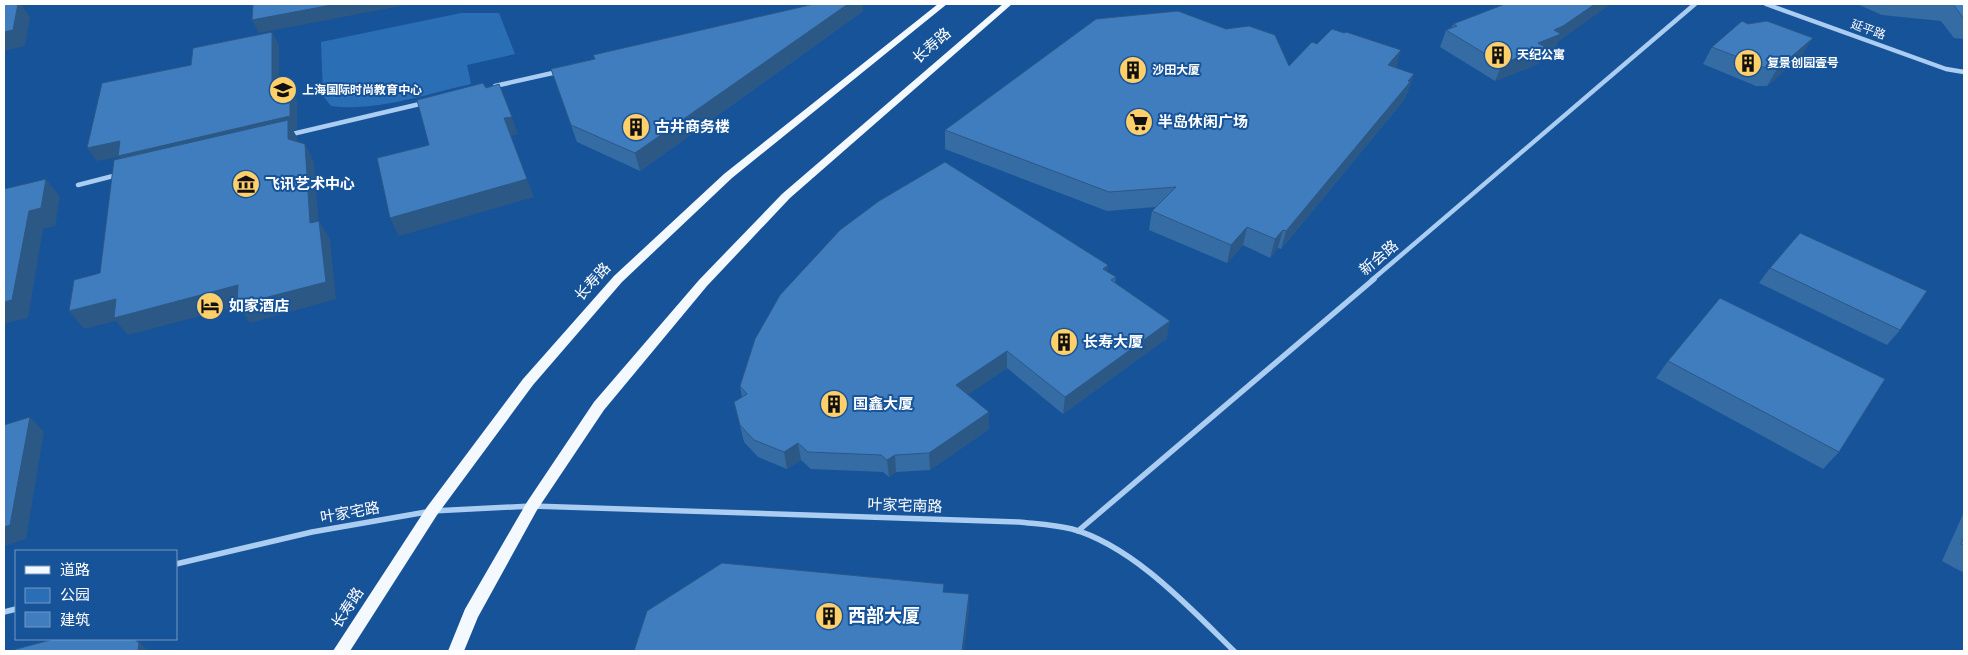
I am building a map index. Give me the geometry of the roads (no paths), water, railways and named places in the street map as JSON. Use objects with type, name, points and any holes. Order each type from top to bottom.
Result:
[{"type":"main road","name":"长寿路","points":[[341,651],[432,511],[528,382],[618,279],[728,176],[943,4]]},
{"type":"main road","name":"长寿路","points":[[456,651],[471,614],[532,506],[599,406],[709,276],[786,196],[1008,4]]},
{"type":"street","name":"新会路","points":[[1078,531],[1695,4]]},
{"type":"street","name":"延平路","points":[[1766,4],[1946,69],[1964,72]]},
{"type":"street","points":[[492,87],[559,71]]},
{"type":"street","points":[[284,136],[426,102]]},
{"type":"street","points":[[78,185],[120,175]]},
{"type":"street","name":"叶家宅路","points":[[178,564],[312,532],[432,511],[532,506]]},
{"type":"street","name":"叶家宅南路","points":[[532,506],[1019,522],[1078,531],[1130,558],[1173,593],[1234,651]]},
{"type":"place","name":"天纪公寓","points":[[1498,55]]},
{"type":"place","name":"复景创园壹号","points":[[1748,63]]},
{"type":"place","name":"沙田大厦","points":[[1133,70]]},
{"type":"place","name":"上海国际时尚教育中心","points":[[283,90]]},
{"type":"place","name":"半岛休闲广场","points":[[1139,122]]},
{"type":"place","name":"古井商务楼","points":[[636,127]]},
{"type":"place","name":"飞讯艺术中心","points":[[246,184]]},
{"type":"place","name":"如家酒店","points":[[210,306]]},
{"type":"place","name":"长寿大厦","points":[[1064,342]]},
{"type":"place","name":"国鑫大厦","points":[[834,404]]},
{"type":"place","name":"西部大厦","points":[[829,616]]}]
